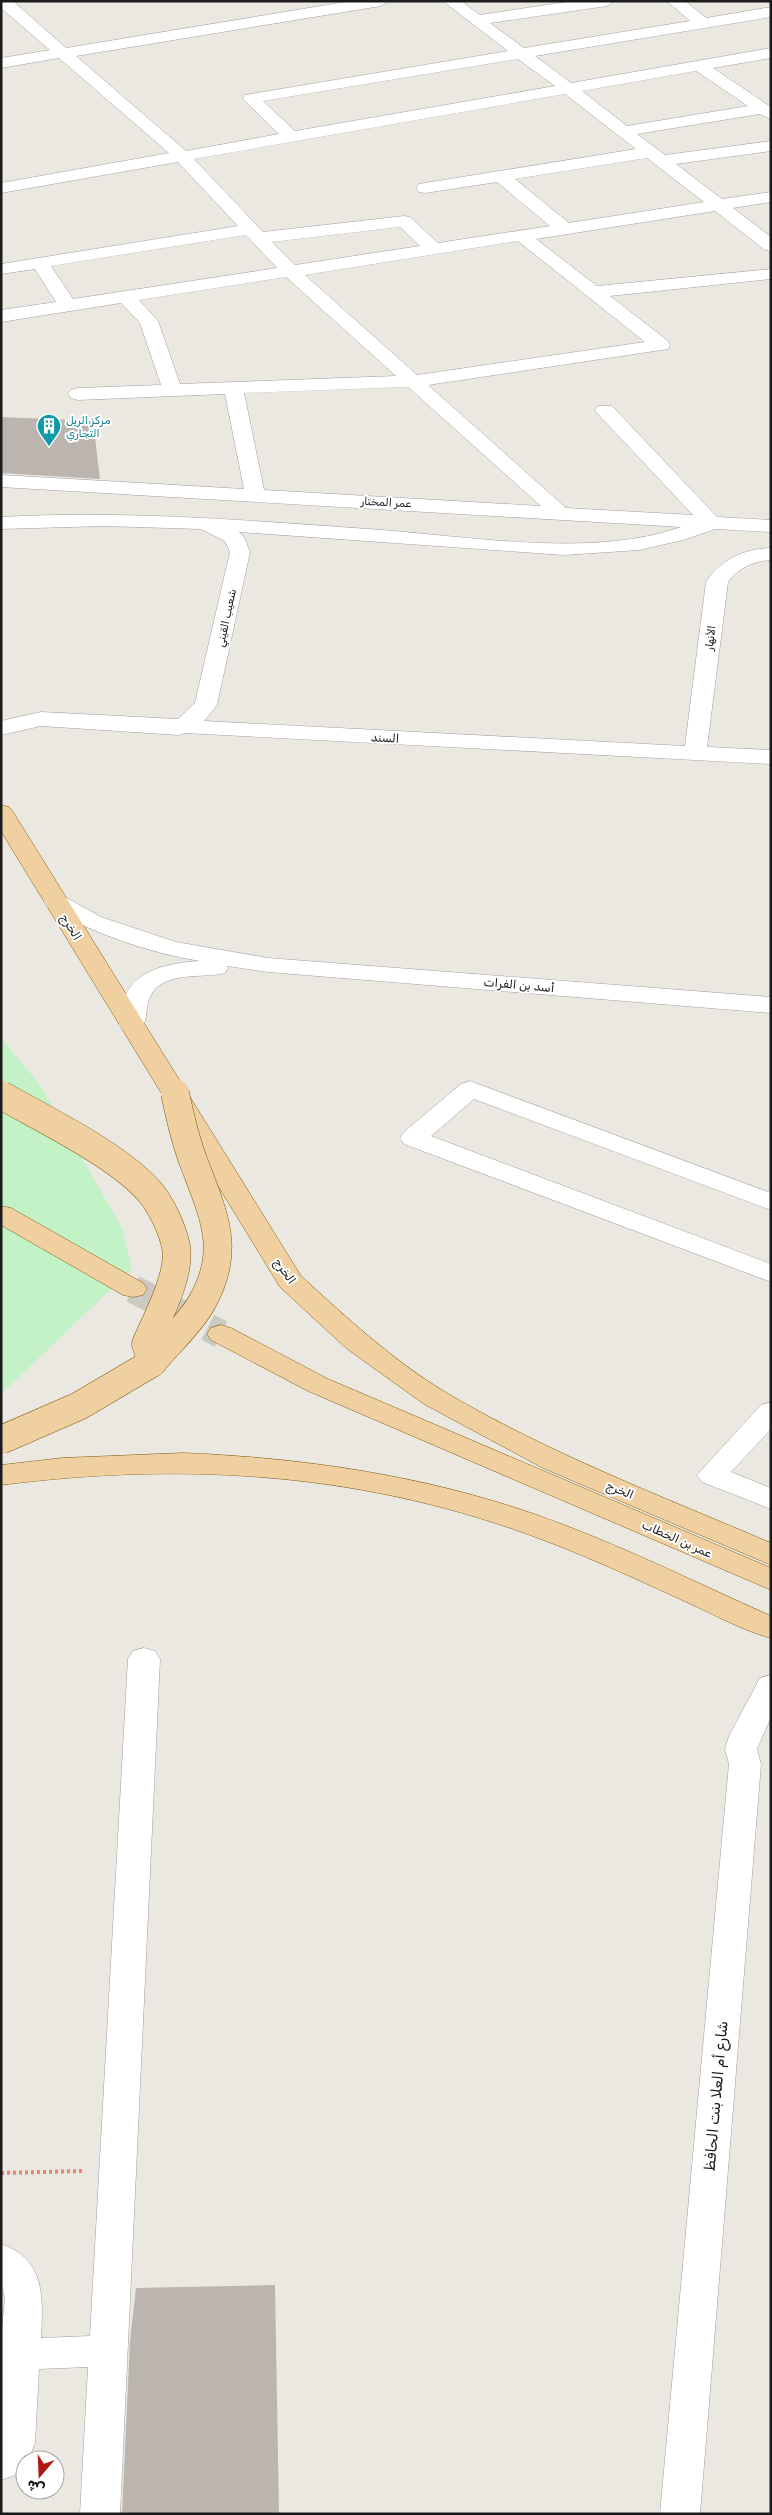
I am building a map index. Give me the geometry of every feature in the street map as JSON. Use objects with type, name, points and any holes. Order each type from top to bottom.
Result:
[{"type":"main road","name":"الخرج","points":[[1,812],[290,1282],[356,1342],[434,1398],[553,1461],[771,1556]]},
{"type":"main road","points":[[1,1440],[24,1432],[111,1389],[152,1363],[200,1306],[216,1275],[220,1250],[217,1228],[209,1200],[186,1142],[174,1093]]},
{"type":"main road","points":[[1,1096],[109,1158],[131,1174],[151,1193],[166,1220],[176,1248],[172,1284],[146,1344],[152,1363]]},
{"type":"main road","points":[[1,1214],[132,1289]]},
{"type":"main road","name":"عمر بن الخطاب","points":[[221,1334],[318,1385],[582,1497],[771,1580]]},
{"type":"main road","points":[[1,1475],[34,1470],[127,1463],[219,1464],[310,1471],[400,1486],[487,1509],[571,1539],[771,1628]]},
{"type":"street","points":[[5,3],[30,1]]},
{"type":"street","points":[[1,63],[381,1]]},
{"type":"street","points":[[451,1],[569,88],[771,246]]},
{"type":"street","points":[[477,20],[607,1]]},
{"type":"street","points":[[675,1],[702,23]]},
{"type":"street","points":[[5,3],[60,53],[182,157],[291,272],[559,512]]},
{"type":"street","points":[[291,138],[251,98],[771,12]]},
{"type":"street","points":[[1,188],[770,54]]},
{"type":"street","points":[[699,66],[767,112]]},
{"type":"street","points":[[624,132],[767,112]]},
{"type":"street","points":[[425,188],[656,156],[771,146]]},
{"type":"street","points":[[501,176],[565,229]]},
{"type":"street","points":[[1,316],[771,197]]},
{"type":"street","points":[[1,269],[255,233],[404,221],[434,249]]},
{"type":"street","points":[[78,394],[413,381],[661,345],[522,236]]},
{"type":"street","points":[[40,263],[68,306]]},
{"type":"street","points":[[593,292],[771,274]]},
{"type":"street","points":[[126,297],[149,321],[173,391]]},
{"type":"street","points":[[233,388],[255,495]]},
{"type":"street","points":[[1,522],[44,520],[194,524],[580,549],[653,542],[681,535],[712,523],[605,410]]},
{"type":"street","name":"عمر المختار","points":[[1,481],[559,512],[771,526]]},
{"type":"street","name":"شعيب القيني","points":[[179,728],[191,721],[206,705],[240,552],[238,542],[226,532],[194,524]]},
{"type":"street","name":"الأنهار","points":[[695,753],[717,582],[728,569],[738,562],[769,554]]},
{"type":"street","name":"السند","points":[[1,728],[42,719],[179,728],[771,757]]},
{"type":"street","name":"أسد بن الفرات","points":[[56,902],[92,922],[171,949],[268,964],[771,1006]]},
{"type":"street","name":"أسد بن الفرات","points":[[132,1025],[137,997],[145,985],[164,974],[182,970],[268,964]]},
{"type":"street","points":[[771,1202],[470,1090],[412,1138],[771,1274]]},
{"type":"street","points":[[771,1411],[712,1475],[771,1499]]},
{"type":"street","points":[[100,2514],[144,1659]]},
{"type":"street","name":"شارع أم العلا بنت الحافظ","points":[[680,2514],[745,1764],[741,1749],[745,1736],[771,1686]]},
{"type":"street","points":[[1,2259],[16,2272],[22,2284],[24,2298],[12,2354],[16,2443],[11,2454],[1,2463]]},
{"type":"street","points":[[12,2354],[108,2351]]},
{"type":"path","points":[[1,2173],[117,2170]]},
{"type":"green space","points":[[1,1038],[40,1085],[122,1228],[132,1269],[1,1394]]},
{"type":"building","name":"مركز الريل التجاري","points":[[1,417],[93,421],[100,479],[1,473]]},
{"type":"building","points":[[275,2285],[279,2514],[122,2514],[130,2341],[136,2288]]},
{"type":"tunnel","points":[[133,1289],[221,1334]]},
{"type":"place","name":"مركز الريل التجاري","points":[[49,447]]}]
